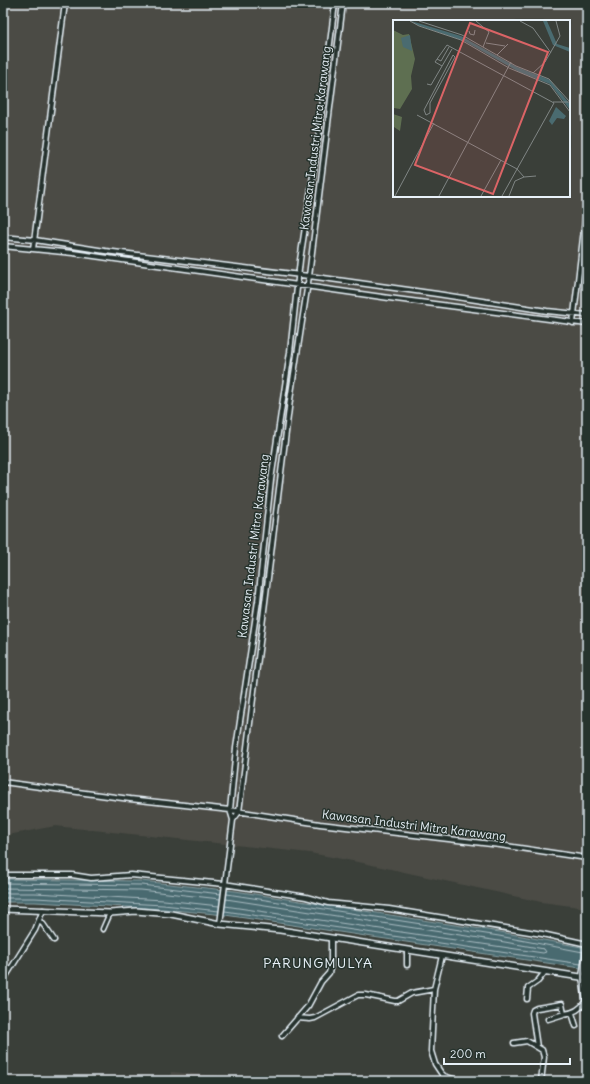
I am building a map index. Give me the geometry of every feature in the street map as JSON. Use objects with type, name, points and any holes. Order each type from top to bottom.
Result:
[{"type":"street","points":[[33,249],[65,3]]},
{"type":"street","name":"Kawasan Industri Mitra Karawang","points":[[220,924],[233,820],[230,810],[236,748],[258,601],[271,480],[316,156],[334,3]]},
{"type":"street","name":"Kawasan Industri Mitra Karawang","points":[[233,820],[239,812],[290,400],[309,276],[343,3]]},
{"type":"street","points":[[573,323],[587,204]]},
{"type":"street","points":[[3,237],[309,276],[547,311],[587,315]]},
{"type":"street","points":[[3,246],[298,284],[587,324]]},
{"type":"street","name":"Kawasan Industri Mitra Karawang","points":[[3,782],[137,800],[230,810],[320,824],[500,845],[587,858]]},
{"type":"street","points":[[3,875],[72,875],[91,878],[131,875],[224,885],[306,897],[328,903],[389,909],[542,934],[587,945],[582,971],[586,1003],[572,1013],[548,1019]]},
{"type":"street","points":[[3,909],[110,913],[136,911],[172,914],[220,924],[280,930],[584,978]]},
{"type":"street","points":[[3,981],[39,921],[43,910]]},
{"type":"street","points":[[103,929],[110,913]]},
{"type":"street","points":[[39,921],[43,924],[54,940]]},
{"type":"street","points":[[282,1036],[308,1006],[321,982],[329,973],[331,965],[331,939]]},
{"type":"street","points":[[407,950],[407,964]]},
{"type":"street","points":[[442,956],[434,989],[430,1046],[432,1058],[441,1073],[444,1076],[459,1081]]},
{"type":"street","points":[[527,998],[528,988],[538,981],[546,972]]},
{"type":"street","points":[[297,1018],[315,1018],[358,995],[398,1001],[412,993],[434,989]]},
{"type":"street","points":[[537,1047],[532,1013],[533,1010],[562,1004],[564,1014]]},
{"type":"street","points":[[572,1013],[576,1026]]},
{"type":"street","points":[[514,1043],[527,1041],[544,1052],[541,1081]]},
{"type":"shaded area","points":[[3,3],[587,3],[587,908],[541,902],[363,863],[310,853],[55,826],[3,836]]},
{"type":"shaded area","points":[[171,1072],[279,1081],[170,1081]]},
{"type":"water","points":[[3,879],[141,881],[235,891],[500,932],[587,948],[587,969],[225,915],[163,909],[35,902],[3,902]]},
{"type":"district","name":"PARUNGMULYA","points":[[318,963]]}]
